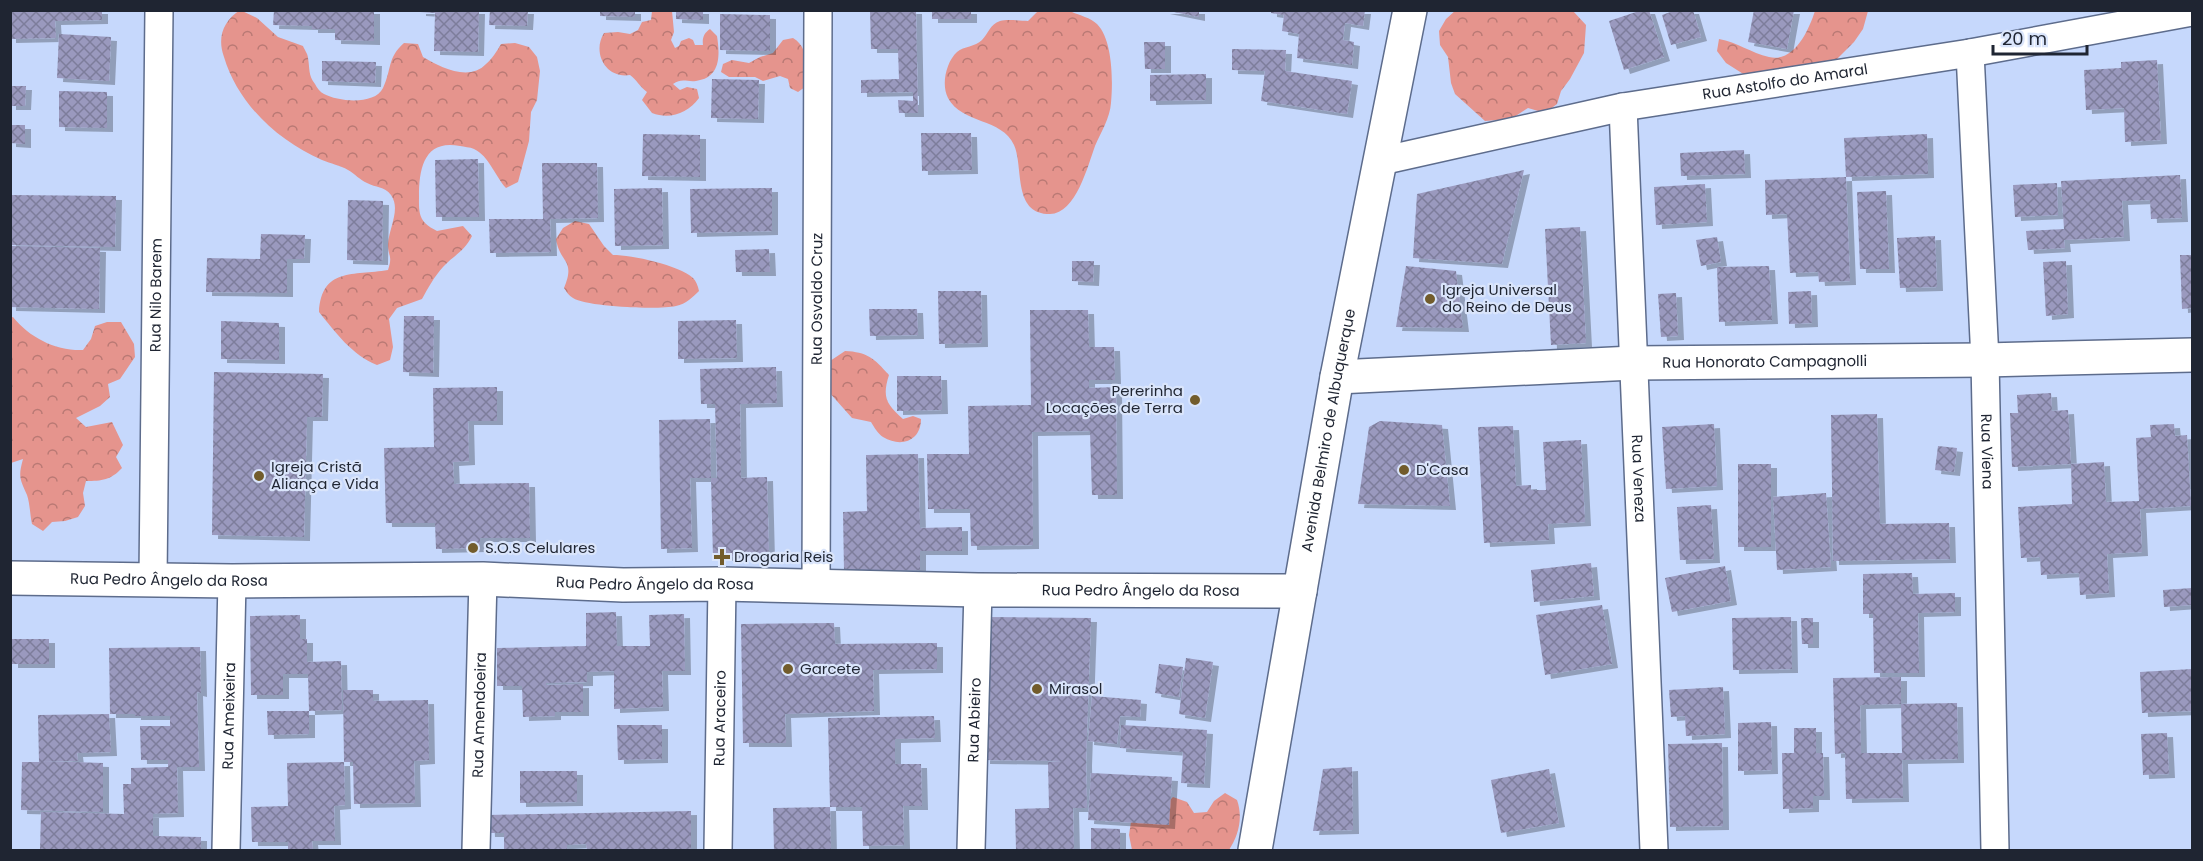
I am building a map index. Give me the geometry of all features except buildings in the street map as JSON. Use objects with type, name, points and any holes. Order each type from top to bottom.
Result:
[{"type":"main road","name":"Avenida Belmiro de Albuquerque","points":[[1254,850],[1337,376],[1410,10]]},
{"type":"main road","name":"Rua Honorato Campagnolli","points":[[1337,376],[1633,363],[1984,360],[2193,355]]},
{"type":"main road","name":"Rua Pedro Ângelo da Rosa","points":[[10,578],[232,581],[483,579],[623,585],[722,584],[978,590],[1299,591]]},
{"type":"street","name":"Rua Nilo Barem","points":[[153,579],[159,10]]},
{"type":"street","name":"Rua Osvaldo Cruz","points":[[816,587],[818,10]]},
{"type":"street","name":"Rua Astolfo do Amaral","points":[[1381,161],[1623,107],[1970,53],[2193,12]]},
{"type":"street","name":"Rua Viena","points":[[1970,53],[1984,360],[1995,850]]},
{"type":"street","name":"Rua Veneza","points":[[1623,107],[1654,850]]},
{"type":"street","name":"Rua Amendoeira","points":[[476,850],[483,579]]},
{"type":"street","name":"Rua Ameixeira","points":[[226,850],[232,581]]},
{"type":"street","name":"Rua Araceiro","points":[[718,850],[722,584]]},
{"type":"street","name":"Rua Abieiro","points":[[971,850],[978,590]]},
{"type":"green space","points":[[240,10],[257,18],[278,37],[303,46],[308,56],[313,81],[324,94],[338,99],[365,99],[379,93],[386,81],[395,54],[404,43],[418,44],[423,57],[454,71],[463,72],[479,69],[490,60],[501,44],[515,43],[529,47],[537,57],[540,71],[537,100],[531,112],[529,141],[518,182],[506,188],[484,156],[471,148],[448,145],[439,147],[426,157],[419,185],[421,217],[437,231],[463,226],[472,236],[462,250],[440,271],[422,299],[397,308],[389,319],[393,347],[390,360],[377,365],[368,361],[345,343],[319,312],[321,298],[326,287],[333,281],[352,274],[388,270],[390,259],[388,244],[395,212],[394,200],[386,190],[364,182],[345,168],[322,160],[290,142],[262,119],[250,105],[230,74],[221,43],[223,30],[229,19]]},
{"type":"green space","points":[[1456,10],[1573,11],[1586,25],[1584,53],[1561,91],[1557,104],[1545,113],[1528,108],[1511,119],[1485,121],[1455,94],[1451,83],[1448,57],[1440,45],[1439,31],[1446,19]]},
{"type":"green space","points":[[652,11],[672,11],[674,32],[671,40],[675,48],[681,41],[689,38],[695,45],[703,45],[704,36],[710,29],[717,36],[717,64],[710,75],[696,81],[682,81],[673,84],[680,90],[687,87],[697,89],[699,98],[690,108],[678,114],[665,116],[652,113],[642,100],[647,92],[630,75],[614,73],[603,63],[600,56],[599,48],[604,33],[630,34],[638,30],[642,22],[651,20]]},
{"type":"green space","points":[[1038,11],[1073,11],[1097,24],[1106,40],[1112,73],[1111,103],[1107,120],[1080,187],[1067,206],[1059,212],[1050,214],[1038,212],[1025,198],[1017,154],[1008,136],[992,125],[963,113],[954,106],[946,93],[945,80],[947,68],[953,56],[979,42],[997,22],[1028,21]]},
{"type":"green space","points":[[1815,11],[1868,11],[1863,29],[1854,42],[1825,71],[1748,77],[1726,63],[1717,51],[1719,39],[1769,57],[1786,55],[1805,35]]},
{"type":"green space","points":[[793,38],[802,47],[805,59],[805,87],[798,92],[790,88],[788,79],[780,76],[763,81],[755,77],[729,77],[721,72],[723,64],[732,60],[749,63],[773,53],[783,40]]},
{"type":"green space","points":[[575,221],[589,224],[613,255],[643,259],[677,269],[693,278],[699,291],[683,304],[667,307],[607,306],[573,298],[564,288],[568,266],[556,239],[563,228]]},
{"type":"green space","points":[[13,317],[27,331],[53,346],[83,350],[91,339],[95,326],[107,322],[121,322],[134,344],[135,357],[120,379],[108,384],[110,397],[100,406],[76,418],[86,427],[112,422],[123,445],[116,457],[122,468],[106,479],[86,481],[83,493],[85,506],[78,517],[52,522],[43,531],[32,524],[28,498],[20,478],[23,459],[11,463],[10,318]]},
{"type":"green space","points":[[845,351],[870,357],[889,375],[886,395],[889,404],[903,419],[913,416],[921,419],[918,433],[914,437],[897,442],[883,437],[871,422],[852,418],[828,391],[830,361]]},
{"type":"green space","points":[[1225,793],[1237,800],[1240,813],[1238,832],[1229,850],[1132,850],[1129,835],[1131,822],[1164,806],[1173,797],[1187,802],[1194,813],[1207,812],[1214,801]]},
{"type":"place","name":"Igreja Universal do Reino de Deus","points":[[1430,299]]},
{"type":"place","name":"Pererinha Locações de Terra","points":[[1195,400]]},
{"type":"place","name":"D'Casa","points":[[1404,470]]},
{"type":"place","name":"Igreja Cristã Aliança e Vida","points":[[259,476]]},
{"type":"place","name":"S.O.S Celulares","points":[[473,548]]},
{"type":"place","name":"Drogaria Reis","points":[[722,557]]},
{"type":"place","name":"Garcete","points":[[788,669]]},
{"type":"place","name":"Mirasol","points":[[1037,689]]}]
